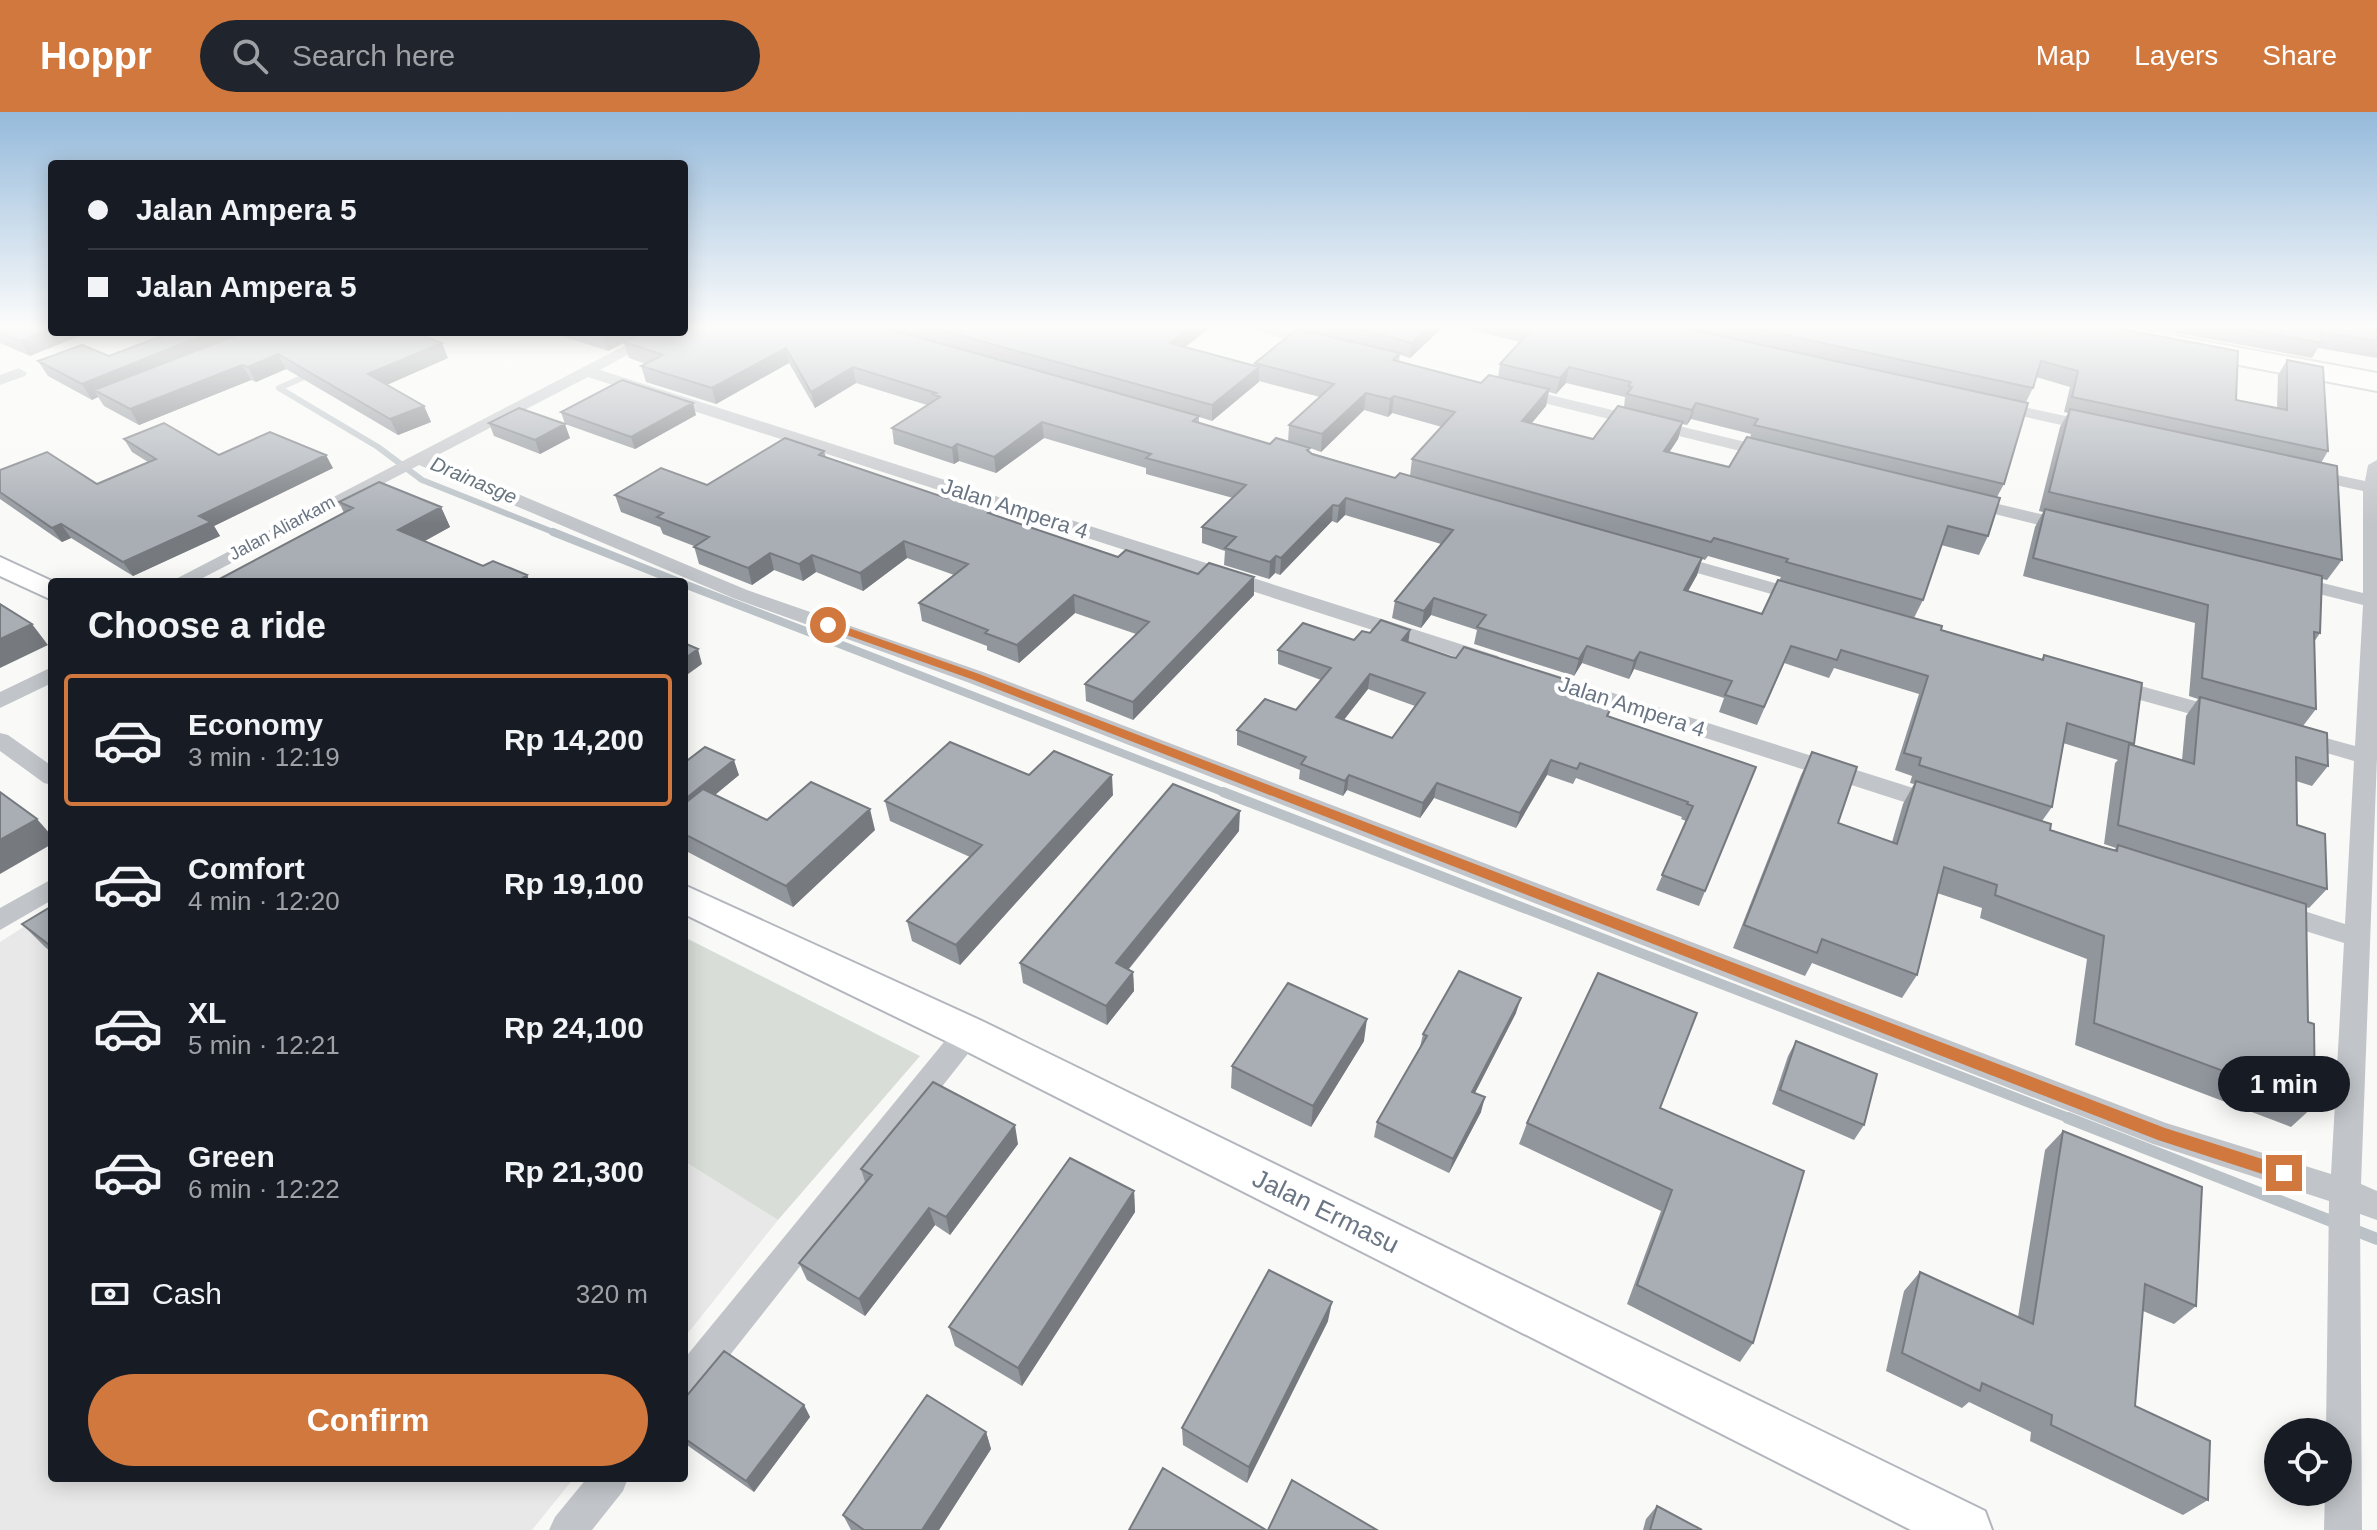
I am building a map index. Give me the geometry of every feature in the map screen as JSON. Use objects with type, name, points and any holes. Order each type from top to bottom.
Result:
[{"type":"street","points":[[413,460],[545,392]]},
{"type":"street","name":"Jalan Ampera 4","points":[[652,392],[1964,812]]},
{"type":"street","points":[[1518,392],[1787,458]]},
{"type":"street","points":[[1972,400],[2111,431]]},
{"type":"street","points":[[413,460],[740,594],[990,682],[2164,1135],[2345,1192],[2377,1206]]},
{"type":"street","name":"Jalan Aliarkam","points":[[188,578],[413,460]]},
{"type":"street","points":[[2295,471],[2375,477],[2373,687],[2363,756],[2358,938],[2345,1192],[2343,1530]]},
{"type":"street","points":[[1941,495],[2080,529]]},
{"type":"street","points":[[1644,552],[1827,604]]},
{"type":"street","points":[[0,565],[48,590]]},
{"type":"street","points":[[2265,574],[2373,601]]},
{"type":"street","points":[[0,701],[48,676]]},
{"type":"street","points":[[2088,678],[2241,721]]},
{"type":"street","points":[[2272,730],[2363,756]]},
{"type":"street","points":[[0,740],[48,774]]},
{"type":"street","points":[[0,920],[48,890]]},
{"type":"street","name":"Jalan Ermasu","points":[[688,900],[968,1033],[1966,1530]]},
{"type":"street","points":[[2252,904],[2358,938]]},
{"type":"street","points":[[688,1381],[968,1033]]},
{"type":"street","points":[[568,1530],[607,1482]]},
{"type":"shaded area","points":[[48,912],[48,1482],[571,1482],[532,1530],[0,1530],[0,942]]},
{"type":"shaded area","points":[[688,939],[920,1056],[778,1220],[688,1164]]},
{"type":"shaded area","points":[[688,1164],[778,1220],[688,1333]]},
{"type":"building","points":[[98,392],[173,392],[130,409]]},
{"type":"building","points":[[344,392],[400,392],[424,406],[390,419]]},
{"type":"building","points":[[599,392],[660,392],[693,403],[631,437],[561,412]]},
{"type":"building","points":[[933,392],[1114,392],[1199,416],[1193,421],[1270,444],[1276,438],[1310,448],[1307,450],[1312,454],[1395,478],[1400,473],[1702,558],[1684,590],[1762,614],[1778,580],[1942,626],[1941,630],[2043,660],[2044,655],[2142,683],[2134,744],[2067,723],[2052,807],[1919,765],[1921,758],[1904,753],[1928,676],[1841,650],[1837,660],[1791,646],[1764,707],[1725,695],[1732,681],[1640,652],[1634,661],[1587,646],[1579,659],[1477,627],[1486,615],[1434,598],[1424,611],[1395,601],[1453,530],[1346,498],[1339,506],[1333,505],[1281,558],[1276,556],[1270,562],[1225,548],[1236,537],[1202,527],[1246,485],[1146,458],[1151,454],[1042,422],[994,457],[957,444],[952,448],[892,428],[940,397],[933,394],[936,393]]},
{"type":"building","points":[[1166,392],[1228,392],[1212,405]]},
{"type":"building","points":[[1325,392],[1546,392],[1522,421],[1593,439],[1618,406],[1683,422],[1664,451],[1729,467],[1747,437],[2000,498],[1988,536],[1948,526],[1923,600],[1786,562],[1788,559],[1714,538],[1711,542],[1412,459],[1455,412],[1394,396],[1390,399],[1366,393],[1322,434],[1289,425]]},
{"type":"building","points":[[1978,392],[2028,403],[2004,484],[1754,425],[1758,419],[1696,403],[1692,410],[1627,394]]},
{"type":"building","points":[[2073,392],[2236,392],[2236,400],[2287,410],[2287,392],[2324,392],[2328,451],[2072,397]]},
{"type":"building","points":[[519,408],[565,424],[535,440],[489,423]]},
{"type":"building","points":[[2070,409],[2337,466],[2342,560],[2049,492]]},
{"type":"building","points":[[164,423],[219,455],[270,432],[326,455],[199,516],[211,522],[123,562],[61,524],[52,528],[0,492],[0,470],[47,452],[97,484],[156,459],[124,439]]},
{"type":"building","points":[[785,438],[824,451],[819,455],[946,498],[951,495],[993,509],[988,513],[1118,557],[1126,550],[1198,574],[1209,563],[1254,577],[1133,702],[1085,684],[1149,622],[1074,595],[1017,645],[919,603],[968,564],[904,541],[860,573],[812,555],[799,564],[770,553],[748,568],[694,547],[709,537],[657,517],[663,513],[615,495],[661,468],[707,485]]},
{"type":"building","points":[[379,482],[441,507],[398,530],[483,566],[493,561],[527,575],[523,578],[222,578],[353,508],[339,502]]},
{"type":"building","points":[[2045,509],[2322,576],[2320,633],[2314,632],[2316,709],[2202,678],[2208,605],[2033,558]]},
{"type":"building","points":[[0,604],[32,624],[0,639]]},
{"type":"building","points":[[1381,620],[1410,630],[1402,640],[1451,657],[1456,658],[1464,647],[1567,680],[1560,691],[1611,708],[1607,716],[1756,767],[1705,891],[1662,875],[1693,806],[1580,763],[1577,769],[1551,760],[1520,813],[1437,783],[1423,803],[1349,775],[1345,781],[1301,764],[1306,757],[1237,730],[1265,699],[1296,710],[1331,668],[1278,650],[1303,623],[1354,640],[1362,631],[1370,633]],"holes":[[[1370,674],[1425,693],[1392,738],[1336,717]]]},
{"type":"building","points":[[688,645],[698,649],[688,656]]},
{"type":"building","points":[[2200,697],[2327,733],[2328,766],[2296,757],[2297,825],[2325,834],[2327,889],[2118,825],[2129,744],[2194,764]]},
{"type":"building","points":[[950,742],[1029,775],[1054,751],[1112,775],[956,945],[907,921],[982,845],[885,801]]},
{"type":"building","points":[[705,747],[734,760],[688,797],[688,760]]},
{"type":"building","points":[[1812,752],[1857,767],[1838,823],[1897,844],[1916,781],[2051,824],[2050,830],[2102,847],[2117,851],[2118,845],[2306,904],[2308,1022],[2314,1024],[2315,1105],[2094,1023],[2104,936],[1995,895],[1997,885],[1944,867],[1917,975],[1822,939],[1817,953],[1744,925]]},
{"type":"building","points":[[811,782],[870,809],[786,886],[688,836],[688,801],[703,789],[767,820]]},
{"type":"building","points":[[1173,784],[1240,811],[1116,963],[1133,972],[1106,1006],[1020,963]]},
{"type":"building","points":[[0,792],[37,819],[0,840]]},
{"type":"building","points":[[48,908],[48,944],[22,924]]},
{"type":"building","points":[[1459,971],[1521,998],[1472,1092],[1485,1097],[1453,1159],[1377,1122],[1427,1036],[1423,1034]]},
{"type":"building","points":[[1598,973],[1697,1013],[1660,1108],[1804,1171],[1753,1343],[1637,1285],[1672,1190],[1527,1123]]},
{"type":"building","points":[[1288,983],[1367,1019],[1313,1106],[1232,1066]]},
{"type":"building","points":[[1796,1041],[1877,1074],[1864,1125],[1780,1090]]},
{"type":"building","points":[[933,1082],[1015,1125],[946,1217],[929,1208],[859,1299],[799,1263],[872,1175],[861,1169]]},
{"type":"building","points":[[2063,1131],[2202,1187],[2196,1306],[2145,1284],[2135,1406],[2210,1441],[2208,1500],[2051,1425],[2052,1415],[1982,1383],[1980,1391],[1902,1353],[1920,1272],[2033,1324]]},
{"type":"building","points":[[1070,1158],[1134,1191],[1018,1368],[949,1327]]},
{"type":"building","points":[[1269,1270],[1332,1302],[1249,1467],[1182,1428]]},
{"type":"building","points":[[724,1351],[804,1405],[746,1481],[688,1441],[688,1394]]},
{"type":"building","points":[[927,1395],[986,1432],[922,1530],[864,1530],[843,1515]]},
{"type":"building","points":[[1163,1468],[1266,1530],[1129,1530]]},
{"type":"building","points":[[1292,1480],[1377,1530],[1268,1530]]},
{"type":"building","points":[[1657,1506],[1702,1530],[1650,1530]]},
{"type":"waterway","name":"Drainasge","points":[[286,392],[378,447],[422,480],[558,534]]},
{"type":"waterway","name":"Drainasge","points":[[553,532],[669,578]]},
{"type":"waterway","name":"Drainasge","points":[[688,586],[1228,794]]},
{"type":"waterway","name":"Drainasge","points":[[1223,792],[2074,1120]]},
{"type":"waterway","name":"Drainasge","points":[[2068,1118],[2377,1239]]},
{"type":"route","points":[[828,625],[975,677],[2164,1135],[2284,1173]]}]
